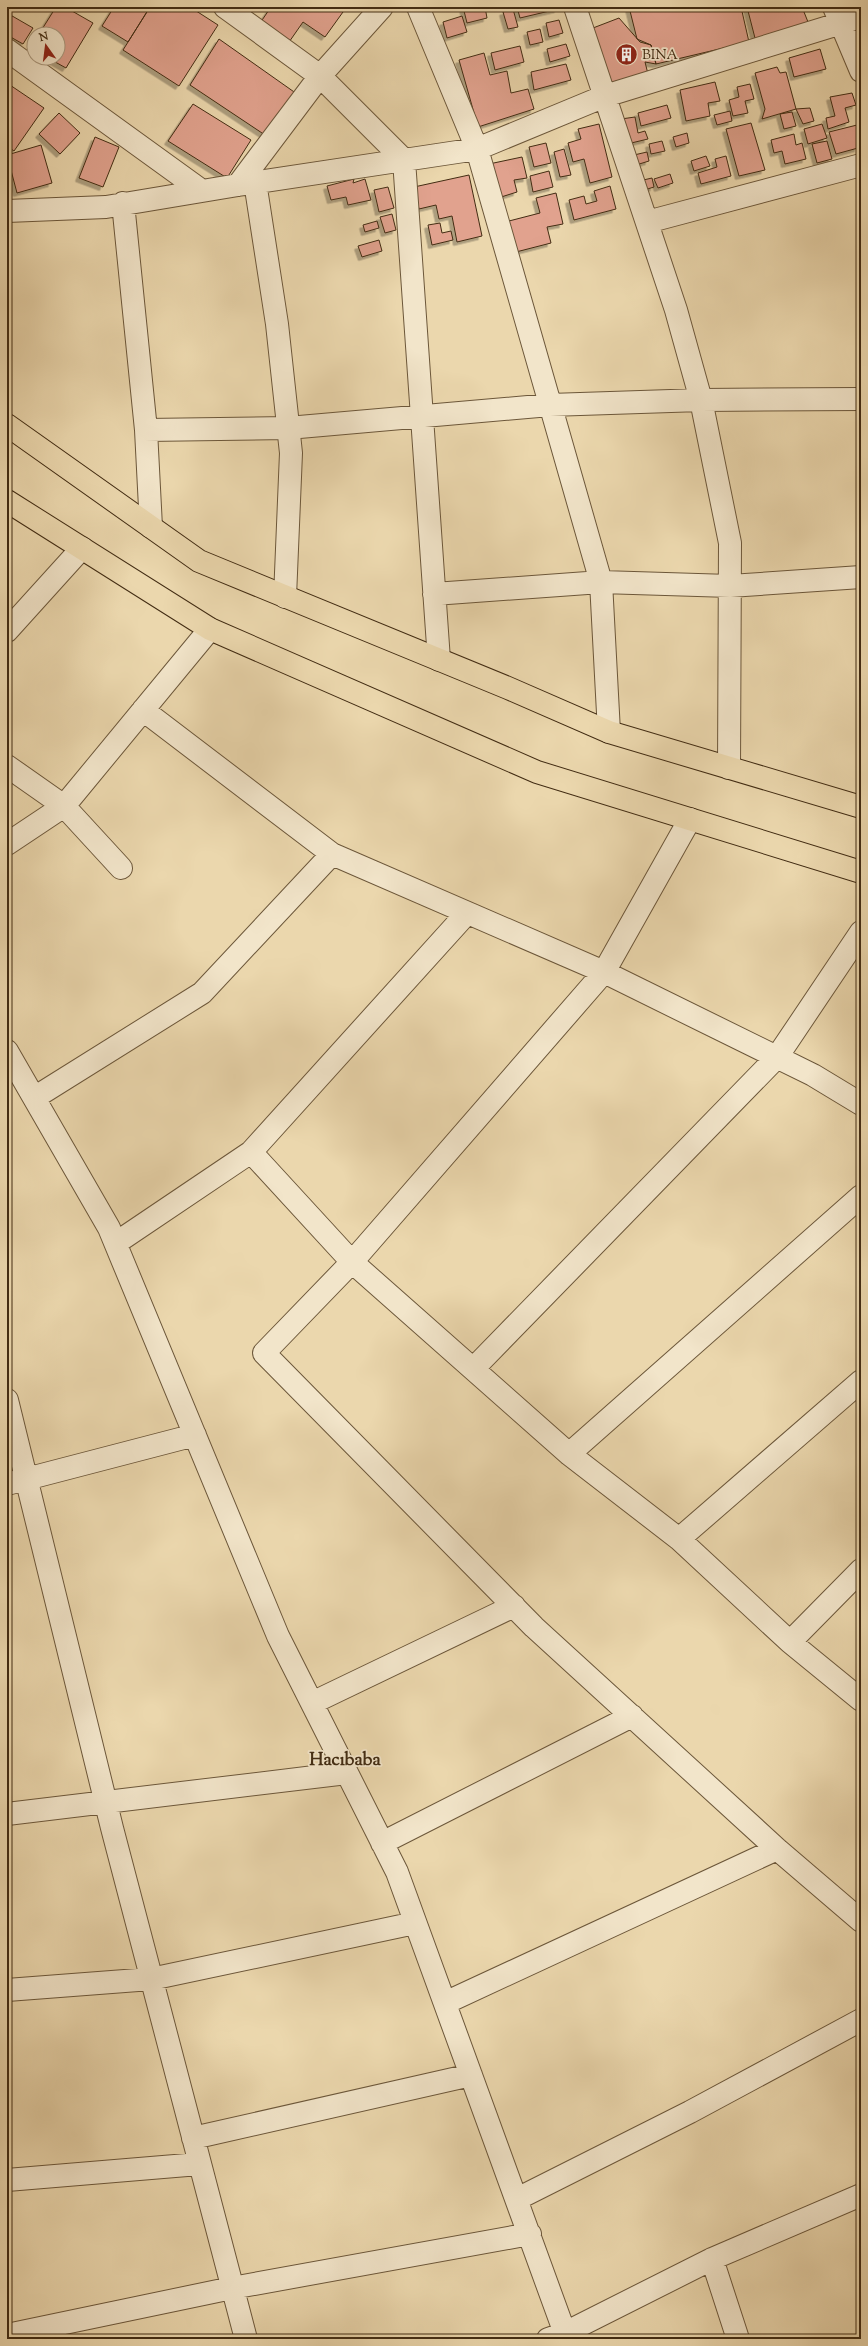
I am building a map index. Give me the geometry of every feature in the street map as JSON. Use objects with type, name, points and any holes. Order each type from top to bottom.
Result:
[{"type":"main road","points":[[7,425],[199,561],[609,732],[861,807]]},
{"type":"main road","points":[[7,501],[210,628],[537,772],[861,872]]},
{"type":"street","points":[[225,7],[320,76],[404,160],[439,660]]},
{"type":"street","points":[[285,597],[291,453],[277,324],[247,183],[320,76],[382,7]]},
{"type":"street","points":[[418,7],[477,149],[601,582],[609,732]]},
{"type":"street","points":[[575,7],[676,310],[701,400],[730,543],[729,768]]},
{"type":"street","points":[[7,211],[106,207],[247,183],[477,149],[605,96],[845,16],[861,71]]},
{"type":"street","points":[[7,50],[202,191]]},
{"type":"street","points":[[647,222],[861,165]]},
{"type":"street","points":[[123,203],[146,430],[151,527]]},
{"type":"street","points":[[146,430],[288,428],[550,405],[701,400],[861,399]]},
{"type":"street","points":[[7,631],[82,548]]},
{"type":"street","points":[[434,594],[601,582],[730,586],[861,577]]},
{"type":"street","points":[[7,844],[64,806],[210,628]]},
{"type":"street","points":[[143,710],[332,854],[604,972],[813,1075],[861,1104]]},
{"type":"street","points":[[7,766],[64,806],[121,868]]},
{"type":"street","points":[[690,819],[604,972],[352,1262],[264,1353],[514,1606],[777,1849],[861,1921]]},
{"type":"street","points":[[34,1098],[202,993],[332,854]]},
{"type":"street","points":[[116,1243],[251,1152],[467,913]]},
{"type":"street","points":[[473,1369],[777,1057],[859,939]]},
{"type":"street","points":[[7,1051],[116,1243],[278,1636],[396,1872],[530,2234],[560,2337],[712,2259],[861,2195]]},
{"type":"street","points":[[251,1152],[352,1262],[569,1454],[679,1539],[790,1642],[861,1700]]},
{"type":"street","points":[[569,1454],[861,1196]]},
{"type":"street","points":[[679,1539],[861,1381]]},
{"type":"street","points":[[7,1400],[17,1481],[105,1803],[246,2339]]},
{"type":"street","points":[[17,1481],[195,1434]]},
{"type":"street","points":[[790,1642],[861,1570]]},
{"type":"street","points":[[312,1703],[514,1606]]},
{"type":"street","points":[[382,1843],[632,1716]]},
{"type":"street","points":[[7,1814],[347,1773]]},
{"type":"street","points":[[445,2003],[777,1849]]},
{"type":"street","points":[[7,1990],[151,1979],[415,1923]]},
{"type":"street","points":[[517,2199],[690,2112],[861,2020]]},
{"type":"street","points":[[193,2138],[471,2075]]},
{"type":"street","points":[[7,2180],[200,2164]]},
{"type":"street","points":[[7,2335],[232,2288],[530,2234]]},
{"type":"street","points":[[712,2259],[738,2339]]},
{"type":"building","points":[[56,7],[65,7],[93,23],[66,68],[62,66],[66,66],[66,26],[44,26]]},
{"type":"building","points":[[114,7],[150,7],[128,42],[102,26]]},
{"type":"building","points":[[150,7],[190,7],[218,25],[179,86],[123,50]]},
{"type":"building","points":[[271,7],[335,7],[343,12],[325,37],[303,22],[287,45],[258,26]]},
{"type":"building","points":[[463,7],[485,7],[487,18],[467,23]]},
{"type":"building","points":[[517,7],[558,7],[558,9],[520,18]]},
{"type":"building","points":[[629,7],[741,7],[749,42],[656,64],[651,45],[637,39]]},
{"type":"building","points":[[747,7],[802,7],[810,27],[756,42]]},
{"type":"building","points":[[513,9],[518,27],[508,29],[503,12]]},
{"type":"building","points":[[7,13],[30,26],[26,26],[26,39],[23,44],[7,35]]},
{"type":"building","points":[[462,16],[467,32],[447,38],[443,22]]},
{"type":"building","name":"BINA","points":[[619,18],[640,42],[651,45],[656,64],[645,62],[648,74],[608,83],[593,28]]},
{"type":"building","points":[[559,20],[563,33],[549,37],[546,23]]},
{"type":"building","points":[[540,29],[543,42],[530,45],[527,32]]},
{"type":"building","points":[[219,39],[297,94],[265,135],[190,85]]},
{"type":"building","points":[[566,44],[570,56],[550,62],[547,49]]},
{"type":"building","points":[[520,46],[524,62],[495,70],[491,53]]},
{"type":"building","points":[[820,49],[826,69],[794,77],[789,58]]},
{"type":"building","points":[[484,53],[490,75],[507,71],[511,93],[528,89],[534,109],[478,127],[459,60]]},
{"type":"building","points":[[566,64],[571,80],[534,90],[531,72]]},
{"type":"building","points":[[777,67],[780,73],[786,72],[796,109],[762,119],[765,109],[755,73]]},
{"type":"building","points":[[715,82],[720,101],[708,103],[710,116],[686,121],[680,90]]},
{"type":"building","points":[[7,83],[44,108],[14,151],[7,146]]},
{"type":"building","points":[[750,84],[754,99],[745,101],[748,113],[733,116],[729,100],[739,97],[737,87]]},
{"type":"building","points":[[852,93],[856,105],[845,108],[849,122],[828,129],[826,118],[835,116],[830,97]]},
{"type":"building","points":[[193,104],[251,140],[227,178],[168,141]]},
{"type":"building","points":[[667,105],[671,118],[641,126],[638,113]]},
{"type":"building","points":[[810,108],[814,121],[803,124],[796,109]]},
{"type":"building","points":[[730,111],[732,121],[717,125],[714,115]]},
{"type":"building","points":[[792,112],[796,126],[784,129],[780,114]]},
{"type":"building","points":[[59,113],[80,133],[60,154],[39,134]]},
{"type":"building","points":[[635,117],[638,133],[645,131],[648,139],[627,144],[621,119]]},
{"type":"building","points":[[751,123],[765,170],[739,176],[726,129]]},
{"type":"building","points":[[599,124],[612,177],[590,183],[584,159],[573,162],[568,143],[581,139],[578,129]]},
{"type":"building","points":[[822,124],[827,138],[808,144],[804,129]]},
{"type":"building","points":[[861,124],[861,138],[857,139],[858,148],[836,154],[829,132]]},
{"type":"building","points":[[687,133],[689,143],[676,147],[673,137]]},
{"type":"building","points":[[794,134],[796,145],[802,143],[806,159],[785,164],[782,151],[774,153],[771,140]]},
{"type":"building","points":[[95,137],[119,147],[103,187],[79,178]]},
{"type":"building","points":[[662,141],[665,151],[651,154],[649,144]]},
{"type":"building","points":[[827,141],[832,159],[817,163],[812,144]]},
{"type":"building","points":[[546,143],[551,163],[534,167],[529,147]]},
{"type":"building","points":[[41,145],[52,183],[17,193],[7,155]]},
{"type":"building","points":[[564,149],[571,175],[560,177],[554,152]]},
{"type":"building","points":[[647,152],[649,161],[636,165],[634,155]]},
{"type":"building","points":[[706,156],[710,166],[694,171],[691,161]]},
{"type":"building","points":[[726,156],[731,176],[701,184],[698,173],[717,167],[715,159]]},
{"type":"building","points":[[522,157],[527,178],[514,180],[517,192],[498,198],[489,164]]},
{"type":"building","points":[[549,171],[553,187],[533,192],[530,176]]},
{"type":"building","points":[[670,174],[673,183],[658,188],[654,179]]},
{"type":"building","points":[[469,175],[482,236],[457,242],[452,216],[439,219],[436,205],[419,209],[414,187]]},
{"type":"building","points":[[652,178],[654,187],[641,191],[639,181]]},
{"type":"building","points":[[354,179],[353,183],[365,179],[371,200],[348,205],[346,197],[331,200],[327,186]]},
{"type":"building","points":[[610,186],[616,209],[574,220],[569,200],[584,196],[586,204],[597,201],[594,191]]},
{"type":"building","points":[[388,187],[394,208],[379,212],[374,190]]},
{"type":"building","points":[[556,193],[563,224],[547,227],[551,243],[516,252],[509,221],[540,213],[536,198]]},
{"type":"building","points":[[392,214],[396,230],[385,233],[380,217]]},
{"type":"building","points":[[377,221],[379,228],[365,232],[363,225]]},
{"type":"building","points":[[440,223],[442,233],[451,231],[453,240],[432,245],[428,225]]},
{"type":"building","points":[[379,240],[382,251],[362,257],[358,246]]},
{"type":"place","name":"BINA","points":[[627,54]]},
{"type":"district","name":"Hacıbaba","points":[[345,1759]]}]
